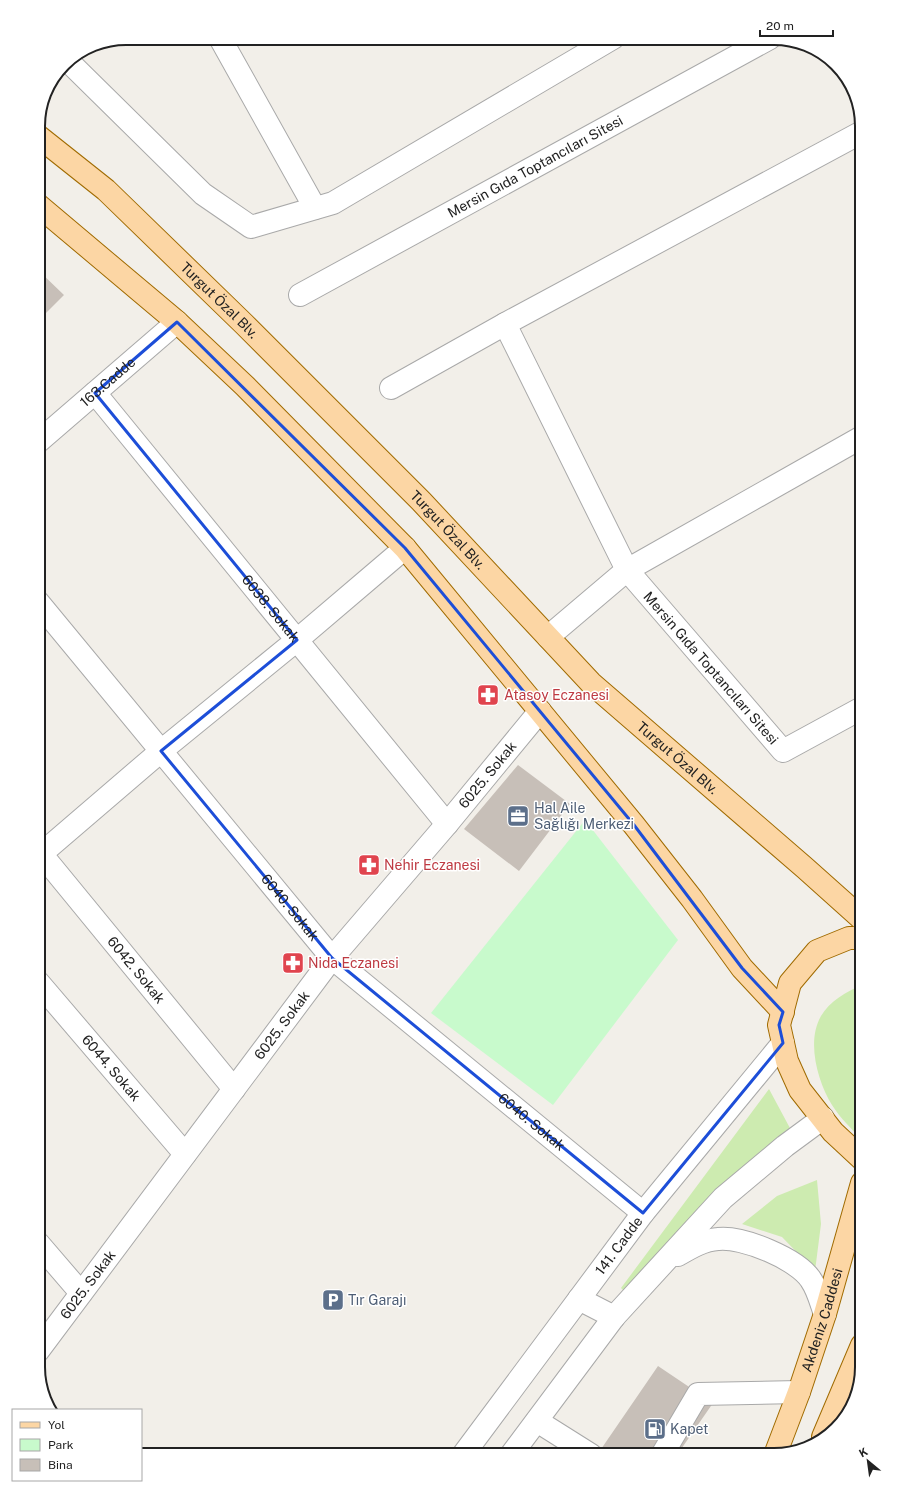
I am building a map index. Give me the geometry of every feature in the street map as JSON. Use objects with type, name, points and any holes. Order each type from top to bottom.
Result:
[{"type":"main road","name":"Turgut Özal Blv.","points":[[45,142],[106,190],[249,329],[421,502],[591,683],[855,913]]},
{"type":"main road","points":[[45,211],[177,322],[245,386],[405,548],[644,837],[692,898],[742,968],[783,1012]]},
{"type":"main road","points":[[855,938],[849,938],[817,951],[790,983],[779,1025],[787,1060],[800,1090],[833,1132],[855,1152]]},
{"type":"main road","name":"Akdeniz Caddesi","points":[[778,1448],[799,1392],[825,1314],[855,1208]]},
{"type":"main road","points":[[827,1428],[855,1362]]},
{"type":"street","points":[[224,45],[315,208]]},
{"type":"street","points":[[73,65],[203,194],[251,227],[333,203],[601,45]]},
{"type":"street","name":"Mersin Gıda Toptancıları Sitesi","points":[[300,295],[757,45]]},
{"type":"street","points":[[391,388],[505,324],[855,136]]},
{"type":"street","name":"163.Cadde","points":[[45,436],[177,322]]},
{"type":"street","name":"Mersin Gıda Toptancıları Sitesi","points":[[505,324],[627,570],[783,751],[855,712]]},
{"type":"street","name":"6038. Sokak","points":[[96,393],[447,824]]},
{"type":"street","points":[[548,637],[627,570],[855,442]]},
{"type":"street","points":[[45,848],[297,640],[405,548]]},
{"type":"street","name":"6040. Sokak","points":[[45,610],[332,958],[643,1214]]},
{"type":"street","name":"6025. Sokak","points":[[45,1342],[332,958],[447,824],[540,711]]},
{"type":"street","name":"6042. Sokak","points":[[45,858],[234,1089]]},
{"type":"street","name":"6044. Sokak","points":[[45,990],[185,1154]]},
{"type":"street","name":"141. Cadde","points":[[468,1448],[643,1214],[783,1043]]},
{"type":"street","points":[[516,1448],[614,1317],[723,1198],[785,1146],[823,1118]]},
{"type":"street","points":[[665,1263],[695,1245],[718,1239],[749,1243],[792,1261],[811,1279],[825,1314]]},
{"type":"street","points":[[45,1251],[81,1293]]},
{"type":"street","points":[[579,1299],[614,1317]]},
{"type":"street","points":[[666,1448],[698,1394],[799,1392]]},
{"type":"street","points":[[537,1421],[579,1448]]},
{"type":"highlighted area","points":[[177,322],[405,548],[634,825],[742,968],[783,1012],[779,1025],[783,1043],[643,1213],[332,958],[161,751],[297,640],[95,393]]},
{"type":"green space","points":[[585,820],[678,940],[553,1105],[431,1013]]},
{"type":"green space","points":[[855,988],[855,1133],[832,1105],[827,1096],[818,1074],[814,1050],[814,1038],[817,1026],[824,1011],[850,990]]},
{"type":"green space","points":[[769,1089],[791,1130],[628,1295],[621,1288]]},
{"type":"green space","points":[[817,1180],[821,1224],[815,1271],[782,1237],[742,1224],[777,1196]]},
{"type":"building","points":[[45,277],[64,295],[45,314]]},
{"type":"building","name":"Hal Aile Sağlığı Merkezi","points":[[518,765],[570,804],[519,871],[464,829]]},
{"type":"building","name":"Kapet","points":[[658,1366],[713,1403],[682,1448],[602,1448]]},
{"type":"place","name":"Atasoy Eczanesi","points":[[488,695]]},
{"type":"place","name":"Hal Aile Sağlığı Merkezi","points":[[518,816]]},
{"type":"place","name":"Nehir Eczanesi","points":[[369,865]]},
{"type":"place","name":"Nida Eczanesi","points":[[293,963]]},
{"type":"place","name":"Tır Garajı","points":[[333,1300]]},
{"type":"place","name":"Kapet","points":[[655,1429]]}]
